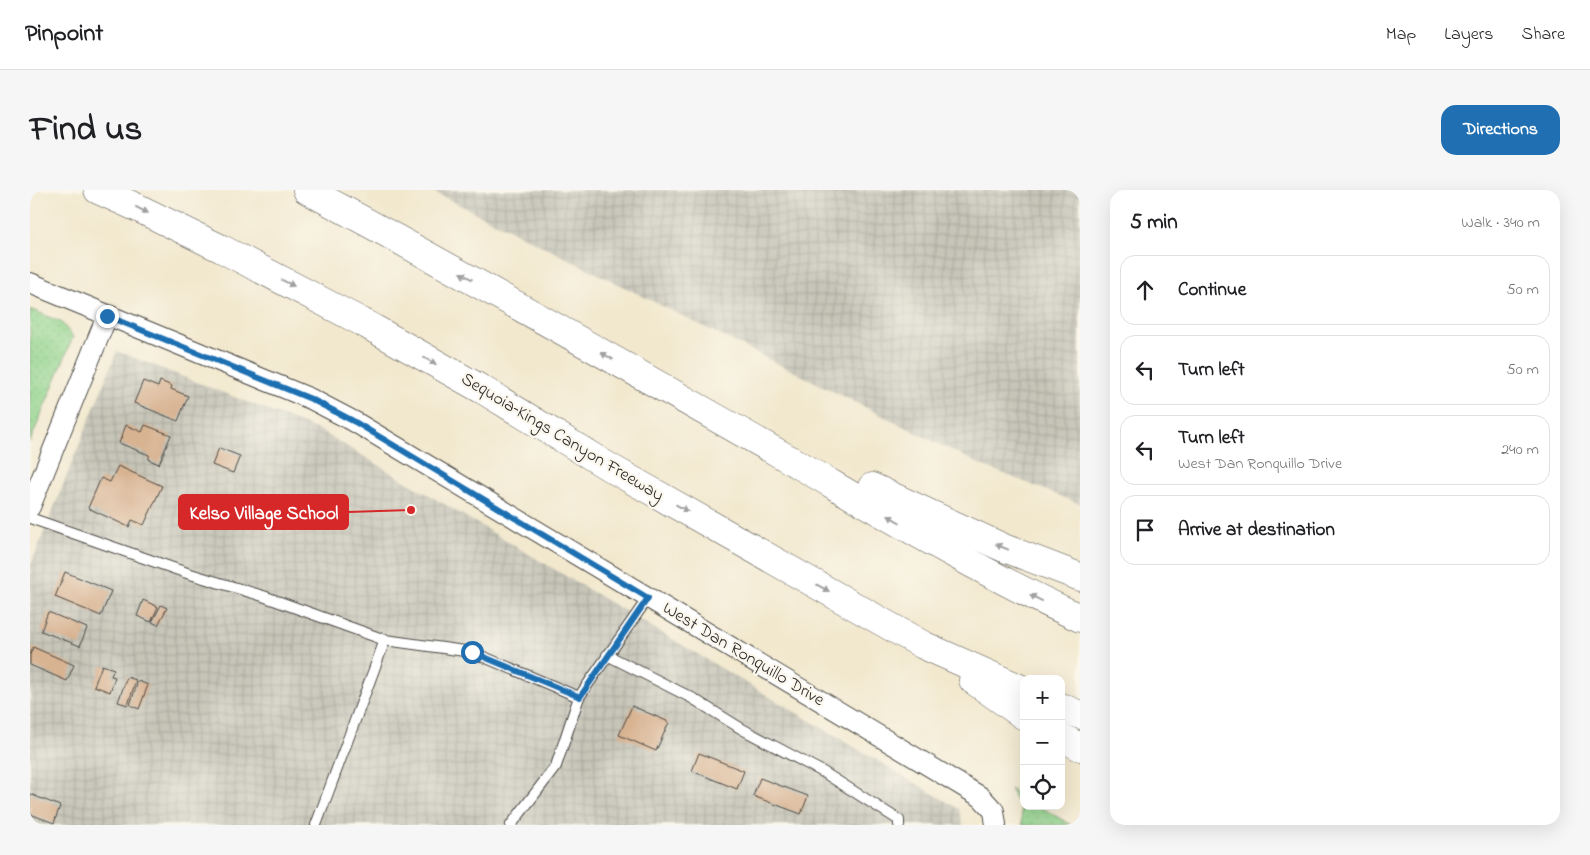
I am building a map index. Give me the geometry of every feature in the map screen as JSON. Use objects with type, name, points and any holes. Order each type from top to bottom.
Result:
[{"type":"highway","name":"Sequoia–Kings Canyon Freeway","points":[[98,190],[222,249],[362,322],[483,390],[609,467],[923,645],[1020,688]]},
{"type":"highway","points":[[307,190],[414,247],[1032,596],[1080,618]]},
{"type":"highway","points":[[650,380],[906,504],[1004,548],[1080,577]]},
{"type":"highway","points":[[923,645],[1020,713]]},
{"type":"highway","points":[[1065,709],[1080,715]]},
{"type":"highway","points":[[1065,739],[1080,747]]},
{"type":"street","name":"West Dan Ronquillo Drive","points":[[30,283],[311,399],[355,422],[981,797],[995,818]]},
{"type":"street","points":[[30,507],[107,316]]},
{"type":"lane","points":[[30,518],[187,573],[263,596],[385,640],[472,652],[580,697]]},
{"type":"lane","points":[[511,825],[556,766],[580,697],[607,655],[648,598]]},
{"type":"lane","points":[[316,825],[385,640]]},
{"type":"lane","points":[[607,655],[692,698],[742,729],[823,772],[899,820],[899,825]]},
{"type":"shaded area","points":[[430,190],[1080,190],[1080,504],[979,464]]},
{"type":"shaded area","points":[[117,351],[321,431],[959,809],[963,825],[30,825],[30,567]]},
{"type":"green space","points":[[30,309],[61,322],[73,337],[30,442]]},
{"type":"green space","points":[[1010,789],[1020,795],[1020,807]]},
{"type":"green space","points":[[1021,810],[1046,810],[1071,825],[1022,825]]},
{"type":"building","points":[[143,381],[158,387],[160,381],[172,386],[171,389],[188,396],[178,421],[134,403]]},
{"type":"building","points":[[126,425],[142,432],[145,425],[171,435],[159,464],[149,460],[149,455],[119,443]]},
{"type":"building","points":[[219,448],[240,456],[233,473],[212,465]]},
{"type":"building","points":[[118,466],[162,486],[144,525],[132,520],[129,527],[88,508],[101,478],[110,482]]},
{"type":"building","points":[[65,572],[111,591],[101,616],[55,597]]},
{"type":"building","points":[[143,600],[158,607],[151,622],[137,616]]},
{"type":"building","points":[[161,605],[167,608],[158,625],[152,622]]},
{"type":"building","points":[[48,612],[87,628],[80,646],[41,631]]},
{"type":"building","points":[[33,647],[74,665],[67,681],[30,665],[30,655]]},
{"type":"building","points":[[102,665],[114,669],[111,676],[115,677],[110,692],[94,686]]},
{"type":"building","points":[[127,677],[136,680],[128,705],[118,702]]},
{"type":"building","points":[[138,681],[148,685],[139,709],[130,705]]},
{"type":"building","points":[[632,706],[669,722],[656,751],[619,735]]},
{"type":"building","points":[[699,753],[744,771],[737,789],[692,771]]},
{"type":"building","points":[[760,778],[808,796],[801,814],[753,796]]},
{"type":"building","points":[[30,794],[60,806],[54,823],[30,814]]},
{"type":"place","name":"Kelso Village School","points":[[411,510]]},
{"type":"route","points":[[107,316],[311,399],[355,422],[648,598],[607,655],[580,697],[472,652]]}]
